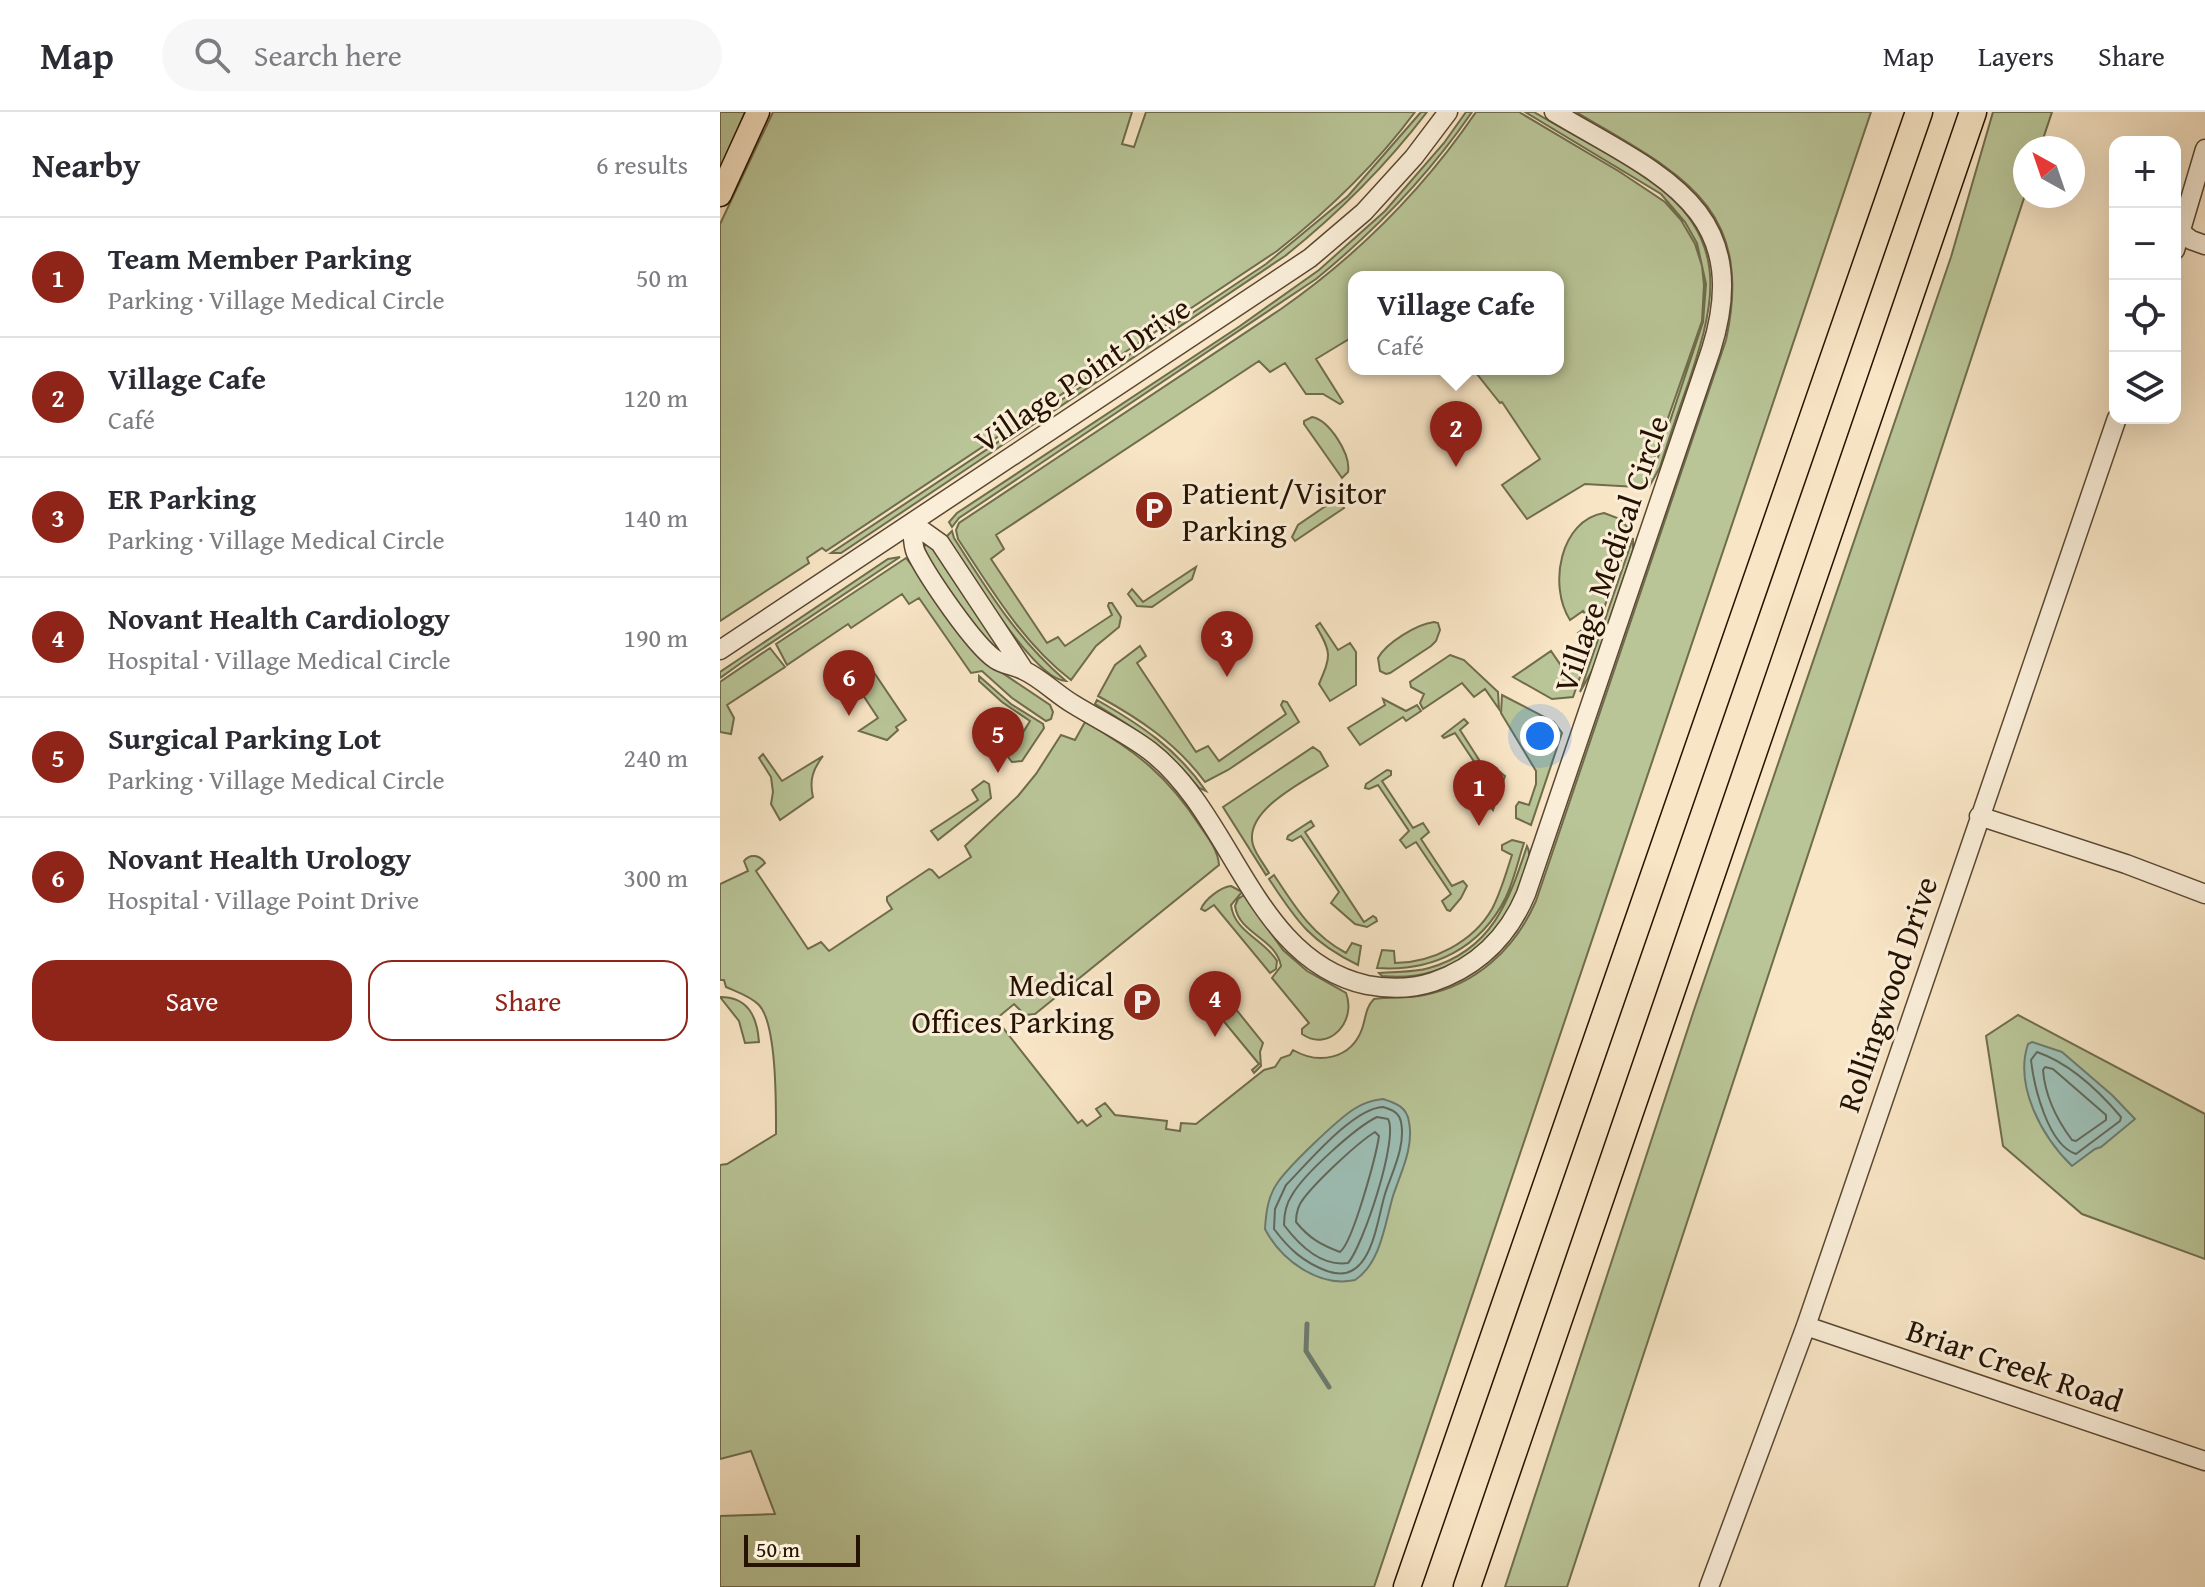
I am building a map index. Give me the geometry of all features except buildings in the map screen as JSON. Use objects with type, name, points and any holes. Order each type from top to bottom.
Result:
[{"type":"highway","points":[[1407,1587],[1919,112]]},
{"type":"highway","points":[[1467,1587],[1973,112]]},
{"type":"main road","points":[[720,195],[758,112]]},
{"type":"street","name":"Village Point Drive","points":[[720,650],[1310,258],[1364,212],[1414,157],[1448,112]]},
{"type":"street","name":"Village Medical Circle","points":[[912,523],[914,550],[974,641],[996,661],[1024,670],[1071,703],[1127,734],[1163,762],[1194,800],[1293,945],[1306,957],[1333,974],[1375,987],[1425,985],[1453,975],[1490,949],[1518,913],[1526,894],[1711,350],[1723,295],[1720,261],[1713,241],[1695,208],[1680,191],[1663,177],[1554,112]]},
{"type":"street","points":[[2181,231],[2205,149]]},
{"type":"street","points":[[2181,241],[2191,240],[2205,245]]},
{"type":"street","name":"Rollingwood Drive","points":[[1709,1587],[1806,1326],[2115,424]]},
{"type":"street","name":"Village Medical Circle","points":[[912,523],[940,543],[1024,670]]},
{"type":"street","points":[[1979,816],[2126,864],[2205,894]]},
{"type":"street","name":"Briar Creek Road","points":[[1806,1326],[2205,1461]]},
{"type":"green space","points":[[720,112],[745,112],[720,174]]},
{"type":"green space","points":[[773,112],[1132,112],[1122,144],[1134,147],[1146,112],[1415,112],[1384,151],[1350,186],[1277,251],[826,551],[822,548],[807,558],[809,563],[720,621],[720,224]]},
{"type":"green space","points":[[1421,112],[1427,112],[1378,170],[1343,206],[1285,256],[841,553],[831,553],[1266,264],[1348,196]]},
{"type":"green space","points":[[1466,112],[1472,112],[1419,180],[1380,222],[1316,279],[959,518],[952,527],[949,522],[957,513],[1240,326],[1319,270],[1385,211],[1444,143]]},
{"type":"green space","points":[[1476,112],[1519,112],[1665,202],[1681,220],[1695,244],[1704,285],[1702,321],[1646,481],[1637,487],[1585,484],[1527,519],[1502,485],[1540,459],[1502,402],[1478,375],[1564,375],[1564,271],[1348,271],[1348,340],[1316,359],[1343,402],[1340,404],[1323,394],[1306,394],[1285,363],[1270,372],[1259,361],[996,535],[1004,549],[991,559],[1047,643],[1058,637],[1065,646],[1112,615],[1109,603],[1121,617],[1119,627],[1096,646],[1071,680],[1037,649],[1009,614],[958,539],[956,530],[959,523],[1309,288],[1388,220],[1456,141]]},
{"type":"green space","points":[[1525,112],[1534,112],[1654,184],[1688,216],[1701,238],[1708,260],[1710,284],[1704,331],[1660,467],[1649,487],[1645,485],[1652,475],[1703,322],[1706,284],[1697,243],[1685,222],[1661,194]]},
{"type":"green space","points":[[1576,112],[1871,112],[1374,1587],[720,1587],[720,1516],[775,1514],[751,1451],[720,1459],[720,1165],[727,1164],[776,1134],[774,1066],[765,1015],[759,1005],[726,987],[724,980],[720,980],[720,884],[748,871],[744,861],[746,858],[755,856],[765,863],[756,871],[808,949],[821,942],[829,951],[892,909],[887,897],[929,869],[939,878],[971,857],[965,846],[1018,796],[1061,735],[1075,740],[1085,722],[1135,754],[1163,779],[1188,808],[1212,844],[1219,865],[1035,1014],[1025,1015],[1014,1004],[996,1019],[1078,1123],[1082,1120],[1087,1126],[1101,1116],[1096,1109],[1105,1103],[1115,1115],[1167,1121],[1166,1129],[1180,1131],[1181,1123],[1196,1124],[1264,1070],[1275,1067],[1281,1058],[1290,1055],[1293,1050],[1323,1058],[1342,1053],[1357,1039],[1374,999],[1424,995],[1477,974],[1505,949],[1527,918],[1536,901],[1726,340],[1732,293],[1729,255],[1718,223],[1700,197],[1675,174],[1646,154]]},
{"type":"green space","points":[[1993,112],[2052,112],[2044,136],[2013,136],[2013,208],[2021,208],[1567,1587],[1505,1587],[1694,1010],[1951,257]]},
{"type":"green space","points":[[1312,417],[1332,431],[1342,447],[1348,472],[1342,478],[1304,424]]},
{"type":"green space","points":[[1333,501],[1339,501],[1344,508],[1295,541],[1292,537],[1298,525]]},
{"type":"green space","points":[[1604,513],[1620,519],[1631,531],[1573,697],[1552,699],[1513,677],[1551,651],[1560,664],[1587,646],[1578,633],[1591,623],[1583,611],[1570,620],[1563,606],[1559,573],[1568,541],[1577,528],[1589,518]]},
{"type":"green space","points":[[952,531],[1004,614],[1032,648],[1066,681],[1053,676],[1037,663],[1002,620],[948,539]]},
{"type":"green space","points":[[1633,538],[1633,550],[1593,669],[1580,692]]},
{"type":"green space","points":[[925,545],[930,545],[1003,654],[979,633],[958,607],[923,551]]},
{"type":"green space","points":[[900,557],[720,678],[720,672],[888,559]]},
{"type":"green space","points":[[906,558],[989,664],[1050,705],[1053,712],[1051,719],[1046,721],[1012,698],[982,671],[971,673],[919,598],[909,604],[902,594],[851,628],[848,624],[787,665],[776,644]]},
{"type":"green space","points":[[1196,567],[1192,579],[1152,607],[1137,606],[1128,594],[1132,589],[1143,602]]},
{"type":"green space","points":[[1320,623],[1338,650],[1350,643],[1356,652],[1356,685],[1330,701],[1319,684],[1328,655],[1316,626]]},
{"type":"green space","points":[[1438,623],[1440,630],[1431,646],[1390,673],[1380,671],[1378,658],[1388,646],[1411,630]]},
{"type":"green space","points":[[1140,646],[1146,656],[1137,663],[1196,752],[1208,746],[1219,761],[1286,714],[1281,705],[1283,701],[1287,702],[1299,722],[1205,782],[1182,755],[1156,733],[1098,696],[1115,665]]},
{"type":"green space","points":[[770,648],[785,667],[727,705],[734,718],[731,734],[720,732],[720,682]]},
{"type":"green space","points":[[1450,655],[1464,660],[1498,692],[1499,709],[1485,689],[1474,697],[1462,683],[1423,709],[1420,703],[1424,694],[1411,687],[1410,682]]},
{"type":"green space","points":[[873,671],[906,720],[896,727],[898,730],[887,740],[859,731],[878,718],[855,683]]},
{"type":"green space","points":[[979,676],[1011,704],[1043,724],[1044,728],[1022,761],[1012,762],[1008,757],[1030,721],[1002,702],[979,681]]},
{"type":"green space","points":[[1502,695],[1554,722],[1562,733],[1531,825],[1516,818],[1516,806],[1519,802],[1529,805],[1536,784],[1536,771],[1501,713]]},
{"type":"green space","points":[[1383,699],[1406,711],[1417,705],[1421,711],[1406,721],[1403,717],[1360,745],[1348,728],[1385,705]]},
{"type":"green space","points":[[1097,700],[1157,739],[1183,763],[1206,791],[1199,788],[1175,761],[1151,741],[1095,704]]},
{"type":"green space","points":[[1464,719],[1468,723],[1460,730],[1490,777],[1500,772],[1505,776],[1493,810],[1484,799],[1493,790],[1455,733],[1442,736]]},
{"type":"green space","points":[[1313,747],[1328,766],[1278,798],[1257,820],[1252,832],[1254,849],[1269,873],[1266,875],[1223,807]]},
{"type":"green space","points":[[763,754],[782,781],[823,756],[813,775],[813,797],[780,820],[771,804],[771,777],[759,758]]},
{"type":"green space","points":[[1387,770],[1391,771],[1391,775],[1382,781],[1413,828],[1423,823],[1429,832],[1421,839],[1452,886],[1463,881],[1467,886],[1450,911],[1442,901],[1451,894],[1416,842],[1406,848],[1400,840],[1409,831],[1378,785],[1365,788],[1366,784]]},
{"type":"green space","points":[[984,781],[989,784],[991,798],[938,840],[931,831],[978,800],[972,790]]},
{"type":"green space","points":[[1311,821],[1314,826],[1305,832],[1364,922],[1373,916],[1376,918],[1377,921],[1367,927],[1355,924],[1331,903],[1339,892],[1301,836],[1292,841],[1287,839]]},
{"type":"green space","points":[[1512,840],[1524,843],[1514,877],[1496,915],[1483,930],[1469,943],[1436,961],[1417,966],[1377,968],[1382,950],[1394,951],[1395,963],[1409,962],[1437,955],[1463,941],[1474,931],[1484,921],[1498,896],[1512,855],[1502,850],[1502,845]]},
{"type":"green space","points":[[1527,846],[1528,864],[1512,903],[1485,940],[1449,965],[1428,973],[1382,976],[1379,973],[1429,968],[1451,960],[1468,949],[1483,936],[1505,904]]},
{"type":"green space","points":[[1274,875],[1297,909],[1323,938],[1346,953],[1352,943],[1361,946],[1358,965],[1328,948],[1306,930],[1269,879]]},
{"type":"green space","points":[[1231,886],[1242,892],[1231,905],[1233,914],[1277,961],[1276,969],[1270,973],[1214,905],[1205,911],[1201,909],[1214,894]]},
{"type":"green space","points":[[1244,895],[1283,950],[1307,971],[1346,993],[1348,1014],[1331,1037],[1312,1039],[1302,1034],[1302,1029],[1309,1023],[1272,978],[1281,966],[1278,957],[1238,915],[1235,906]]},
{"type":"green space","points":[[720,997],[744,1004],[753,1016],[759,1042],[745,1043],[739,1021]]},
{"type":"green space","points":[[1235,1008],[1263,1043],[1261,1066],[1254,1073],[1252,1070],[1259,1064],[1221,1018]]},
{"type":"green space","points":[[2018,1015],[2205,1114],[2205,1259],[2082,1214],[2003,1146],[1986,1036]]},
{"type":"water","points":[[2032,1042],[2062,1052],[2135,1119],[2072,1166],[2050,1141],[2028,1093],[2025,1060],[2028,1044]]},
{"type":"water","points":[[1383,1099],[1403,1109],[1408,1117],[1410,1141],[1381,1242],[1371,1264],[1355,1280],[1328,1280],[1315,1276],[1291,1261],[1265,1229],[1272,1193],[1293,1165],[1337,1123],[1361,1105]]},
{"type":"waterway","points":[[1307,1324],[1306,1351],[1329,1387]]},
{"type":"place","name":"Village Cafe","points":[[1456,467]]},
{"type":"place","name":"Patient/Visitor Parking","points":[[1154,510]]},
{"type":"place","name":"ER Parking","points":[[1227,677]]},
{"type":"place","name":"Novant Health Urology","points":[[849,716]]},
{"type":"place","name":"Surgical Parking Lot","points":[[998,773]]},
{"type":"place","name":"Team Member Parking","points":[[1479,826]]},
{"type":"place","name":"Medical Offices Parking","points":[[1142,1002]]},
{"type":"place","name":"Novant Health Cardiology","points":[[1215,1037]]}]
